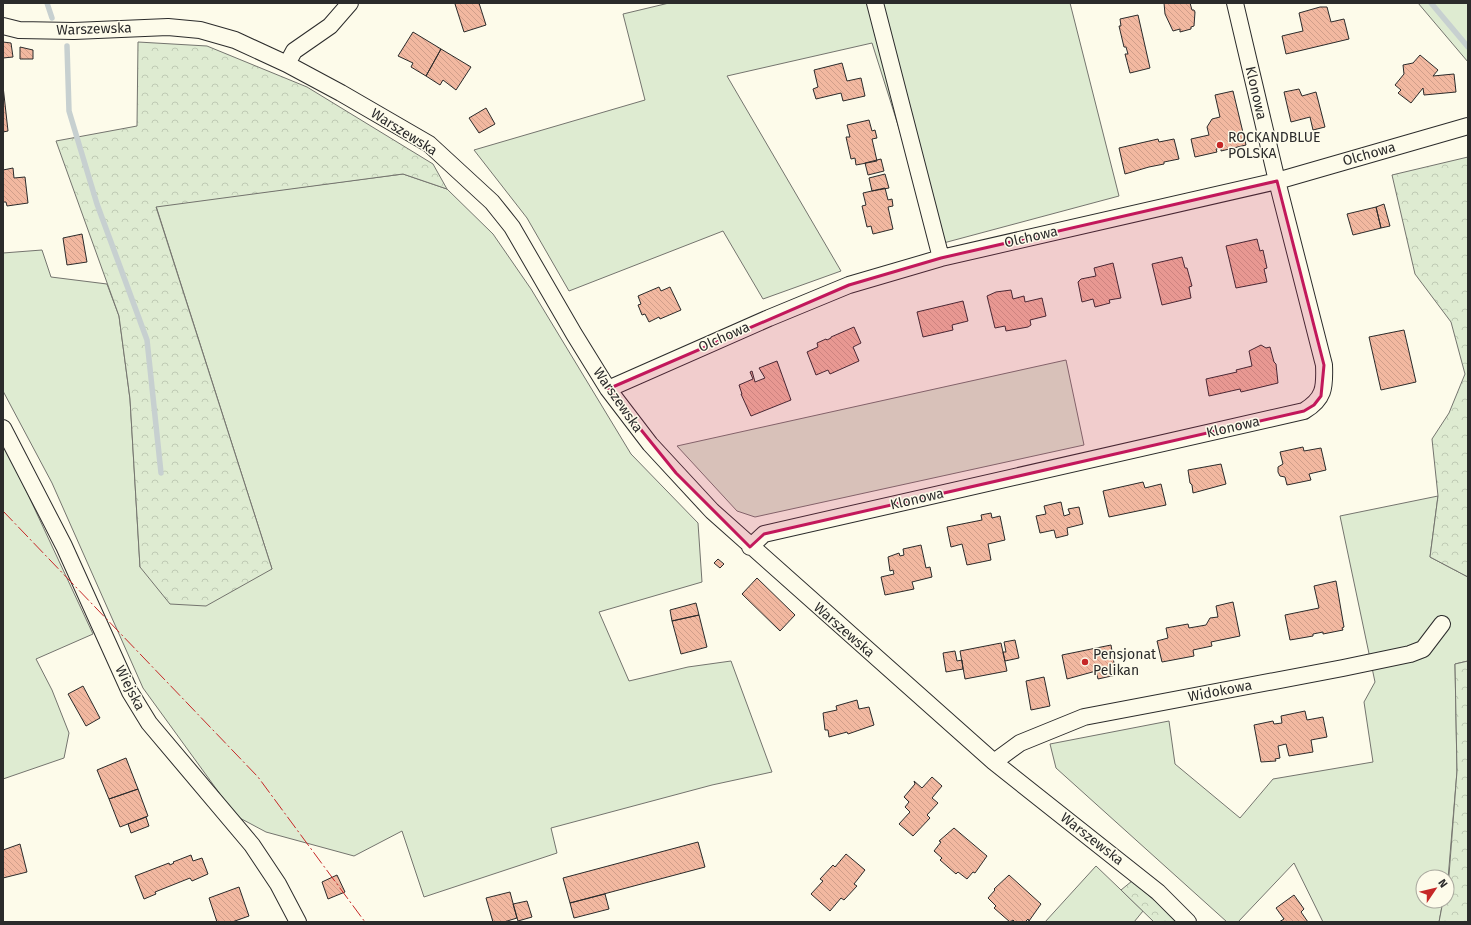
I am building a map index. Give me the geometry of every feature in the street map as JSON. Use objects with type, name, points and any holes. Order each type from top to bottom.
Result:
[{"type":"street","points":[[287,64],[294,51],[330,26],[350,3]]},
{"type":"street","points":[[875,3],[940,258]]},
{"type":"street","name":"Klonowa","points":[[750,547],[764,534],[1296,413],[1304,411],[1314,405],[1322,396],[1325,382],[1324,366],[1277,181],[1235,3]]},
{"type":"street","name":"Warszewska","points":[[3,26],[20,30],[74,31],[168,27],[200,30],[235,40],[287,64],[341,93],[429,144],[492,202],[512,227],[574,334],[608,388],[650,444],[712,511],[750,547],[952,723],[994,762],[1158,892],[1188,922]]},
{"type":"street","name":"Olchowa","points":[[608,388],[769,318],[850,286],[940,258],[1277,181],[1468,126]]},
{"type":"street","name":"Wiejska","points":[[3,428],[64,546],[130,692],[149,723],[252,845],[278,884],[298,922]]},
{"type":"street","name":"Widokowa","points":[[994,762],[1020,743],[1084,717],[1410,654],[1423,649],[1442,624]]},
{"type":"highlighted area","points":[[1277,181],[1324,365],[1321,396],[1314,405],[1304,411],[764,534],[750,547],[676,473],[608,389],[849,285],[941,258]]},
{"type":"green space","points":[[669,3],[1070,3],[1119,196],[936,245],[872,43],[727,76],[841,271],[763,299],[723,231],[569,291],[527,218],[474,150],[645,100],[623,14]]},
{"type":"green space","points":[[1418,3],[1468,3],[1468,62]]},
{"type":"green space","points":[[138,42],[207,46],[307,87],[433,164],[447,189],[403,174],[156,207],[272,569],[206,606],[170,604],[140,567],[130,399],[119,316],[56,141],[137,126]]},
{"type":"green space","points":[[1468,157],[1468,577],[1430,557],[1438,496],[1432,439],[1449,413],[1465,374],[1451,322],[1415,274],[1392,175]]},
{"type":"green space","points":[[403,174],[447,189],[493,234],[531,289],[631,454],[698,523],[702,582],[599,612],[629,681],[688,667],[731,661],[772,772],[712,785],[551,828],[557,853],[424,897],[402,831],[354,856],[266,832],[236,816],[143,688],[52,483],[3,391],[3,253],[42,250],[51,277],[107,284],[119,316],[130,399],[140,567],[272,569],[156,206]]},
{"type":"green space","points":[[1066,360],[1084,445],[755,517],[737,511],[677,446]]},
{"type":"green space","points":[[3,441],[93,634],[36,659],[52,690],[69,733],[64,758],[3,779]]},
{"type":"green space","points":[[1438,496],[1430,557],[1468,577],[1468,661],[1455,664],[1457,771],[1449,869],[1415,869],[1415,909],[1441,909],[1439,922],[1323,922],[1294,863],[1238,922],[1227,922],[1056,768],[1050,744],[1169,721],[1175,764],[1240,818],[1273,779],[1373,762],[1364,702],[1375,682],[1340,516]]},
{"type":"green space","points":[[1468,661],[1468,922],[1439,922],[1441,909],[1455,909],[1455,869],[1449,869],[1457,771],[1455,664]]},
{"type":"green space","points":[[1096,866],[1143,911],[1134,922],[1045,922]]},
{"type":"green space","points":[[1132,881],[1178,922],[1154,922],[1121,890]]},
{"type":"building","points":[[479,3],[486,25],[464,32],[455,4]]},
{"type":"building","points":[[1164,3],[1190,3],[1192,10],[1195,12],[1194,26],[1191,27],[1191,29],[1180,32],[1180,29],[1173,31],[1165,14]]},
{"type":"building","points":[[1320,7],[1327,7],[1331,22],[1344,19],[1349,39],[1286,54],[1282,36],[1303,31],[1299,13]]},
{"type":"building","points":[[1138,15],[1150,68],[1130,73],[1125,54],[1128,54],[1126,47],[1124,47],[1119,26],[1121,26],[1120,19]]},
{"type":"building","points":[[413,32],[441,49],[426,76],[411,67],[413,63],[398,56]]},
{"type":"building","points":[[3,42],[11,43],[13,57],[3,58]]},
{"type":"building","points":[[20,47],[33,50],[33,59],[20,59]]},
{"type":"building","points":[[441,49],[471,67],[456,90],[443,80],[440,85],[426,76]]},
{"type":"building","points":[[1420,55],[1438,70],[1433,76],[1454,74],[1456,92],[1424,95],[1423,88],[1411,103],[1398,93],[1401,90],[1395,85],[1404,74],[1403,65],[1413,63]]},
{"type":"building","points":[[842,63],[847,81],[861,78],[865,96],[843,101],[841,93],[816,99],[813,89],[818,87],[814,70]]},
{"type":"building","points":[[3,86],[8,131],[3,132]]},
{"type":"building","points":[[1299,89],[1302,96],[1316,92],[1325,127],[1313,130],[1310,117],[1291,122],[1284,92]]},
{"type":"building","points":[[1233,91],[1246,145],[1221,151],[1221,148],[1216,149],[1217,152],[1195,157],[1191,139],[1209,135],[1207,127],[1212,119],[1220,117],[1215,95]]},
{"type":"building","points":[[486,108],[495,124],[479,133],[469,118]]},
{"type":"building","points":[[869,120],[872,131],[875,130],[877,138],[872,139],[877,161],[856,165],[855,158],[851,159],[846,137],[850,137],[847,125]]},
{"type":"building","points":[[1158,139],[1159,142],[1174,139],[1179,159],[1125,174],[1119,148]]},
{"type":"building","points":[[881,159],[884,171],[868,175],[865,163]]},
{"type":"building","points":[[13,168],[14,178],[25,177],[28,203],[7,206],[6,202],[3,202],[3,170]]},
{"type":"building","points":[[885,174],[889,188],[872,191],[869,178]]},
{"type":"building","points":[[885,188],[888,200],[892,199],[893,206],[888,207],[893,229],[873,234],[871,226],[867,227],[862,206],[866,205],[863,193]]},
{"type":"building","points":[[1384,204],[1390,226],[1381,228],[1376,207]]},
{"type":"building","points":[[1376,207],[1381,228],[1353,235],[1347,214]]},
{"type":"building","points":[[82,234],[87,262],[67,265],[63,238]]},
{"type":"building","points":[[1257,239],[1260,251],[1263,250],[1267,268],[1264,269],[1267,282],[1236,288],[1226,246]]},
{"type":"building","points":[[1182,257],[1192,286],[1189,287],[1191,298],[1162,305],[1152,264]]},
{"type":"building","points":[[1113,263],[1121,298],[1109,300],[1110,303],[1095,307],[1093,299],[1082,302],[1078,282],[1081,279],[1096,276],[1094,268]]},
{"type":"building","points":[[659,287],[661,291],[670,287],[681,310],[649,322],[645,314],[642,315],[638,305],[641,304],[638,296]]},
{"type":"building","points":[[1011,290],[1013,299],[1024,296],[1025,302],[1042,298],[1046,316],[1030,320],[1031,325],[1028,327],[1006,331],[1005,326],[995,328],[987,296],[996,292]]},
{"type":"building","points":[[963,301],[968,321],[952,325],[953,330],[923,337],[917,312]]},
{"type":"building","points":[[854,327],[861,343],[853,347],[859,361],[830,374],[828,370],[816,375],[807,352],[818,347],[817,343],[826,339],[827,340]]},
{"type":"building","points":[[1404,330],[1416,382],[1381,390],[1369,337]]},
{"type":"building","points":[[1261,345],[1266,348],[1270,347],[1274,362],[1276,364],[1278,383],[1241,392],[1240,389],[1209,396],[1206,379],[1237,372],[1236,370],[1252,366],[1249,351]]},
{"type":"building","points":[[777,361],[791,400],[751,416],[741,394],[739,385],[753,379],[750,372],[752,371],[755,382],[765,378],[759,368]]},
{"type":"building","points":[[1303,447],[1304,451],[1321,448],[1326,470],[1309,474],[1311,480],[1287,485],[1285,477],[1280,476],[1278,472],[1278,467],[1283,464],[1280,452]]},
{"type":"building","points":[[1221,464],[1226,484],[1193,493],[1188,470]]},
{"type":"building","points":[[1143,482],[1145,488],[1161,484],[1166,505],[1109,517],[1103,491]]},
{"type":"building","points":[[1061,502],[1064,516],[1070,514],[1068,509],[1079,507],[1083,524],[1067,528],[1068,535],[1056,538],[1054,530],[1040,533],[1036,516],[1046,514],[1044,506]]},
{"type":"building","points":[[991,513],[992,518],[1000,516],[1005,540],[988,544],[991,560],[967,565],[962,544],[951,547],[947,527],[982,520],[981,515]]},
{"type":"building","points":[[921,545],[926,568],[930,567],[932,577],[912,582],[914,589],[885,595],[881,577],[894,574],[893,570],[890,571],[888,557],[899,553],[900,556],[904,555],[903,549]]},
{"type":"building","points":[[718,559],[724,564],[720,568],[714,563]]},
{"type":"building","points":[[757,578],[795,615],[780,631],[742,594]]},
{"type":"building","points":[[1336,581],[1344,627],[1342,628],[1343,630],[1323,634],[1323,632],[1313,634],[1313,636],[1290,640],[1285,615],[1319,608],[1314,586]]},
{"type":"building","points":[[1233,602],[1240,636],[1211,642],[1212,646],[1193,650],[1194,656],[1162,662],[1157,641],[1168,638],[1166,628],[1188,624],[1189,628],[1206,625],[1210,618],[1218,617],[1216,606]]},
{"type":"building","points":[[696,603],[699,615],[672,621],[670,610]]},
{"type":"building","points":[[699,615],[707,647],[681,654],[672,621]]},
{"type":"building","points":[[1015,640],[1019,658],[1005,661],[1003,652],[1006,652],[1004,642]]},
{"type":"building","points":[[1001,643],[1007,671],[965,679],[960,651]]},
{"type":"building","points":[[1111,645],[1116,675],[1098,679],[1096,671],[1067,679],[1062,655]]},
{"type":"building","points":[[955,651],[957,661],[962,660],[963,669],[946,672],[943,653]]},
{"type":"building","points":[[1044,677],[1050,706],[1031,710],[1026,681]]},
{"type":"building","points":[[83,686],[100,718],[86,726],[68,694]]},
{"type":"building","points":[[857,700],[859,709],[869,707],[874,725],[848,734],[847,732],[829,737],[828,730],[825,730],[823,713],[837,710],[836,706]]},
{"type":"building","points":[[1305,711],[1307,720],[1323,717],[1327,737],[1311,740],[1313,752],[1289,756],[1286,744],[1278,746],[1280,758],[1275,759],[1276,761],[1261,762],[1254,725],[1273,721],[1274,724],[1282,723],[1281,716]]},
{"type":"building","points":[[126,758],[138,789],[109,799],[97,770]]},
{"type":"building","points":[[932,777],[942,786],[932,798],[938,803],[927,815],[930,818],[913,836],[899,824],[910,812],[905,807],[909,802],[904,797],[915,784],[914,781],[922,788]]},
{"type":"building","points":[[138,789],[148,816],[120,827],[109,799]]},
{"type":"building","points":[[146,817],[149,826],[131,833],[128,824]]},
{"type":"building","points":[[954,828],[987,856],[975,873],[973,872],[967,879],[958,872],[956,874],[940,860],[942,858],[934,851],[941,842],[939,841]]},
{"type":"building","points":[[698,842],[705,867],[570,903],[563,878]]},
{"type":"building","points":[[20,844],[27,872],[3,878],[3,850]]},
{"type":"building","points":[[846,854],[865,870],[854,884],[857,886],[844,900],[841,898],[830,911],[811,894],[823,881],[820,879],[833,865],[835,867]]},
{"type":"building","points":[[191,855],[193,861],[202,858],[208,874],[192,881],[190,878],[155,892],[156,894],[144,899],[135,876],[169,863],[170,865],[174,863],[173,862]]},
{"type":"building","points":[[337,875],[345,892],[328,899],[322,882]]},
{"type":"building","points":[[1009,875],[1041,904],[1029,921],[1028,919],[1025,922],[1015,922],[1013,920],[1010,922],[994,908],[996,906],[988,898],[995,890],[994,889]]},
{"type":"building","points":[[239,887],[249,916],[232,922],[217,922],[209,898]]},
{"type":"building","points":[[510,892],[517,918],[504,922],[493,922],[486,898]]},
{"type":"building","points":[[605,894],[609,909],[574,918],[570,903]]},
{"type":"building","points":[[1294,895],[1304,909],[1301,912],[1308,922],[1279,922],[1284,919],[1276,908]]},
{"type":"building","points":[[527,901],[532,917],[518,921],[513,904]]},
{"type":"waterway","points":[[47,3],[52,18]]},
{"type":"waterway","points":[[1431,3],[1468,47]]},
{"type":"waterway","points":[[67,46],[69,111],[97,204],[147,340],[161,473]]},
{"type":"power","points":[[3,511],[258,777],[365,922]]},
{"type":"place","name":"ROCKANDBLUE POLSKA","points":[[1220,145]]},
{"type":"place","name":"Pensjonat Pelikan","points":[[1085,662]]}]
